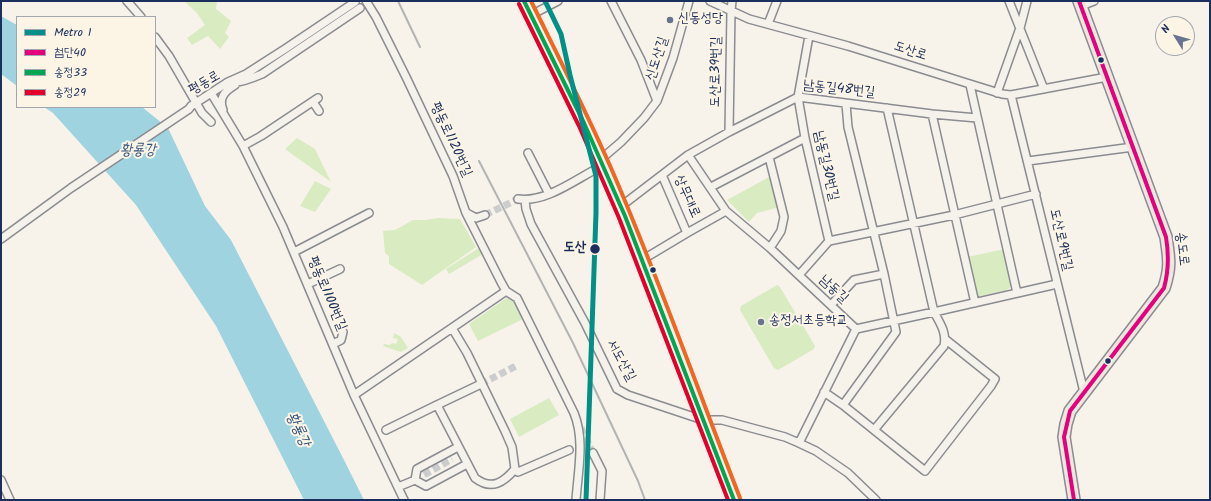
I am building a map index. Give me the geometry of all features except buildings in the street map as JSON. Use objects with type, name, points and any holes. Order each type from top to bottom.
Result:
[{"type":"main road","points":[[524,1],[584,123],[620,207],[642,260],[734,500]]},
{"type":"main road","name":"송도로","points":[[1074,500],[1064,438],[1070,411],[1164,288],[1169,275],[1170,262],[1166,237],[1080,4]]},
{"type":"street","points":[[127,1],[140,16]]},
{"type":"street","name":"평동로1120번길","points":[[366,1],[406,77],[453,176],[466,213],[506,291],[517,298],[580,426],[576,500]]},
{"type":"street","points":[[531,15],[558,1]]},
{"type":"street","name":"신도산길","points":[[522,199],[538,198],[549,194],[601,163],[644,118],[657,101],[673,58],[689,1]]},
{"type":"street","name":"도산로","points":[[710,1],[749,19],[848,46],[997,93],[1011,95],[1107,77]]},
{"type":"street","name":"도산로39번길","points":[[729,132],[732,1]]},
{"type":"street","points":[[768,24],[778,1]]},
{"type":"street","points":[[1009,1],[1044,89]]},
{"type":"street","points":[[997,93],[1020,28],[1027,1]]},
{"type":"street","name":"송도로","points":[[1080,4],[1094,1]]},
{"type":"street","name":"평동로","points":[[1,239],[71,188],[228,82],[246,74],[355,2]]},
{"type":"street","name":"신도산길","points":[[612,4],[641,60],[657,101]]},
{"type":"street","name":"평동로","points":[[211,94],[234,82],[239,83],[262,74],[360,8]]},
{"type":"street","name":"남동길30번길","points":[[809,36],[798,97],[805,138],[829,241]]},
{"type":"street","points":[[156,38],[169,56],[193,106],[211,122]]},
{"type":"street","points":[[224,114],[221,105],[222,96],[239,83]]},
{"type":"street","points":[[970,85],[1017,293]]},
{"type":"street","name":"평동로1100번길","points":[[211,94],[243,146],[284,227],[354,395],[404,500]]},
{"type":"street","name":"도산로9번길","points":[[1011,95],[1084,392]]},
{"type":"street","name":"남동길48번길","points":[[662,175],[688,155],[729,132],[798,97],[846,104],[977,118]]},
{"type":"street","points":[[243,146],[316,100],[319,111]]},
{"type":"street","points":[[843,405],[896,332],[884,274],[848,127],[846,104]]},
{"type":"street","points":[[874,430],[944,346],[945,339],[942,328],[934,312],[887,108]]},
{"type":"street","points":[[932,114],[975,303]]},
{"type":"street","points":[[711,187],[805,138]]},
{"type":"street","points":[[1028,161],[1133,147]]},
{"type":"street","points":[[528,153],[549,194]]},
{"type":"street","name":"남동길","points":[[688,155],[726,211],[770,248],[856,329]]},
{"type":"street","points":[[769,157],[784,217],[781,232],[770,248]]},
{"type":"street","name":"상무대로","points":[[620,207],[662,175],[687,233]]},
{"type":"street","points":[[799,275],[829,241],[954,215],[1036,194]]},
{"type":"street","name":"서도산길","points":[[522,199],[531,224],[583,318],[617,389],[628,395],[703,420],[722,420],[785,437],[816,451],[848,473],[876,500]]},
{"type":"street","name":"상무대로","points":[[642,260],[726,211]]},
{"type":"street","points":[[294,252],[369,213]]},
{"type":"street","points":[[466,213],[476,218],[485,215]]},
{"type":"street","points":[[308,284],[340,269]]},
{"type":"street","points":[[831,305],[854,280],[884,274]]},
{"type":"street","points":[[798,443],[856,329],[1057,284]]},
{"type":"street","points":[[354,395],[506,291]]},
{"type":"street","points":[[437,406],[475,478],[479,481],[492,485],[501,483],[509,476],[515,469],[512,447],[467,353],[452,328]]},
{"type":"street","points":[[334,344],[341,340],[343,332]]},
{"type":"street","points":[[824,392],[843,405],[925,471],[995,379],[945,339]]},
{"type":"street","points":[[386,430],[481,384]]},
{"type":"street","points":[[415,480],[418,469],[458,447]]},
{"type":"street","points":[[515,469],[518,472],[569,450]]},
{"type":"street","points":[[593,453],[602,471],[600,500]]},
{"type":"street","points":[[415,480],[426,486],[467,464]]},
{"type":"street","points":[[1,480],[10,500]]},
{"type":"street","points":[[398,487],[415,480]]},
{"type":"green space","points":[[184,1],[217,1],[216,9],[231,21],[225,33],[229,37],[220,49],[208,36],[192,45],[187,38],[205,25],[197,13]]},
{"type":"green space","points":[[297,138],[315,149],[331,182],[285,149]]},
{"type":"green space","points":[[771,176],[780,207],[757,213],[749,222],[727,200]]},
{"type":"green space","points":[[315,181],[331,189],[315,212],[300,206]]},
{"type":"green space","points":[[438,218],[460,219],[476,247],[422,285],[389,264],[389,256],[385,253],[383,231],[395,230],[413,220]]},
{"type":"green space","points":[[479,248],[483,254],[449,274],[446,269]]},
{"type":"green space","points":[[1005,249],[1012,285],[1007,290],[976,297],[967,257]]},
{"type":"green space","points":[[777,285],[780,287],[815,346],[814,349],[778,370],[774,368],[740,310],[741,306]]},
{"type":"green space","points":[[508,297],[513,298],[523,319],[478,341],[469,324]]},
{"type":"green space","points":[[394,333],[401,337],[408,348],[401,352],[383,346],[384,344],[396,344],[398,339],[393,338]]},
{"type":"green space","points":[[549,398],[559,415],[519,437],[510,419]]},
{"type":"water","points":[[1,16],[16,24],[16,85],[1,74]]},
{"type":"water","name":"황룡강","points":[[46,108],[143,108],[168,128],[205,206],[231,240],[364,500],[304,500],[216,326],[136,205],[53,113]]},
{"type":"tunnel","points":[[485,215],[518,199]]},
{"type":"tunnel","points":[[481,384],[516,366]]},
{"type":"tunnel","points":[[581,428],[593,453]]},
{"type":"tunnel","points":[[415,480],[452,459]]},
{"type":"railway","points":[[398,1],[420,47]]},
{"type":"railway","points":[[479,161],[573,343],[638,481],[645,500]]},
{"type":"metro line","name":"1","points":[[545,1],[561,34],[596,176],[586,500]]},
{"type":"transit line","name":"송정33","points":[[524,1],[584,123],[625,216],[734,500]]},
{"type":"transit line","points":[[531,1],[611,168],[661,291],[740,498]]},
{"type":"transit line","name":"첨단40","points":[[1074,500],[1064,437],[1070,411],[1164,288],[1168,262],[1166,237],[1079,1]]},
{"type":"transit line","name":"송정29","points":[[519,4],[579,126],[619,218],[728,500]]},
{"type":"place","name":"신동성당","points":[[670,20]]},
{"type":"place","name":"도산","points":[[595,249]]},
{"type":"place","name":"송정서초등학교","points":[[761,322]]}]
